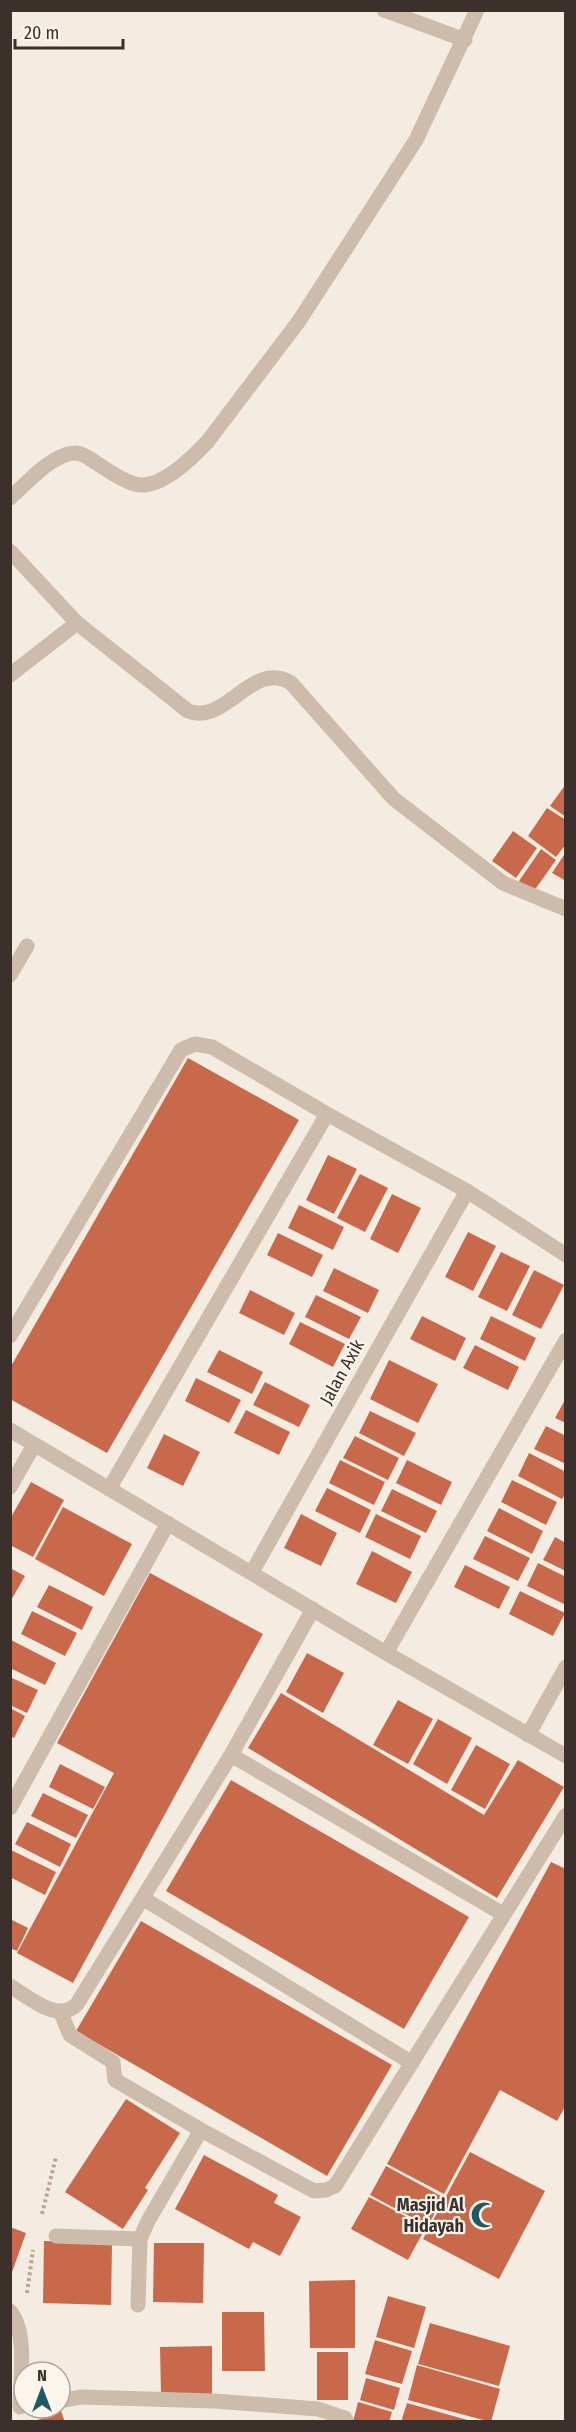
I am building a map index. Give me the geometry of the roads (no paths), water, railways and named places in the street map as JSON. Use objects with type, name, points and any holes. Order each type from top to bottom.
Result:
[{"type":"street","points":[[384,10],[465,40]]},
{"type":"street","points":[[10,498],[55,459],[67,454],[82,453],[135,484],[147,485],[177,470],[192,458],[208,441],[299,321],[416,140],[465,40],[477,10]]},
{"type":"street","points":[[10,551],[77,623],[188,711],[195,714],[207,713],[262,679],[283,678],[291,683],[394,799],[503,884],[566,909]]},
{"type":"street","points":[[10,675],[77,623]]},
{"type":"street","points":[[10,975],[27,946]]},
{"type":"street","points":[[10,1336],[181,1050],[195,1044],[212,1047],[467,1191],[566,1255]]},
{"type":"street","points":[[109,1489],[327,1114]]},
{"type":"street","name":"Jalan Axik","points":[[252,1572],[467,1191]]},
{"type":"street","points":[[386,1653],[566,1340]]},
{"type":"street","points":[[10,1430],[386,1653],[566,1756]]},
{"type":"street","points":[[10,1486],[34,1445]]},
{"type":"street","points":[[10,1808],[168,1523]]},
{"type":"street","points":[[10,1986],[49,2009],[61,2013],[70,2011],[77,2004],[231,1755],[313,1609]]},
{"type":"street","points":[[528,1735],[566,1667]]},
{"type":"street","points":[[231,1755],[503,1914]]},
{"type":"street","points":[[61,2013],[70,2035],[113,2062],[115,2080],[314,2191],[326,2190],[335,2186],[566,1815]]},
{"type":"street","points":[[144,1899],[412,2063]]},
{"type":"street","points":[[138,2305],[140,2239],[148,2221],[201,2130]]},
{"type":"street","points":[[56,2236],[140,2239]]},
{"type":"street","points":[[10,2311],[17,2320],[21,2335],[20,2360]]},
{"type":"street","points":[[72,2399],[81,2397],[215,2401],[318,2409],[345,2418],[347,2421]]},
{"type":"place","name":"Masjid Al Hidayah","points":[[484,2215]]}]
